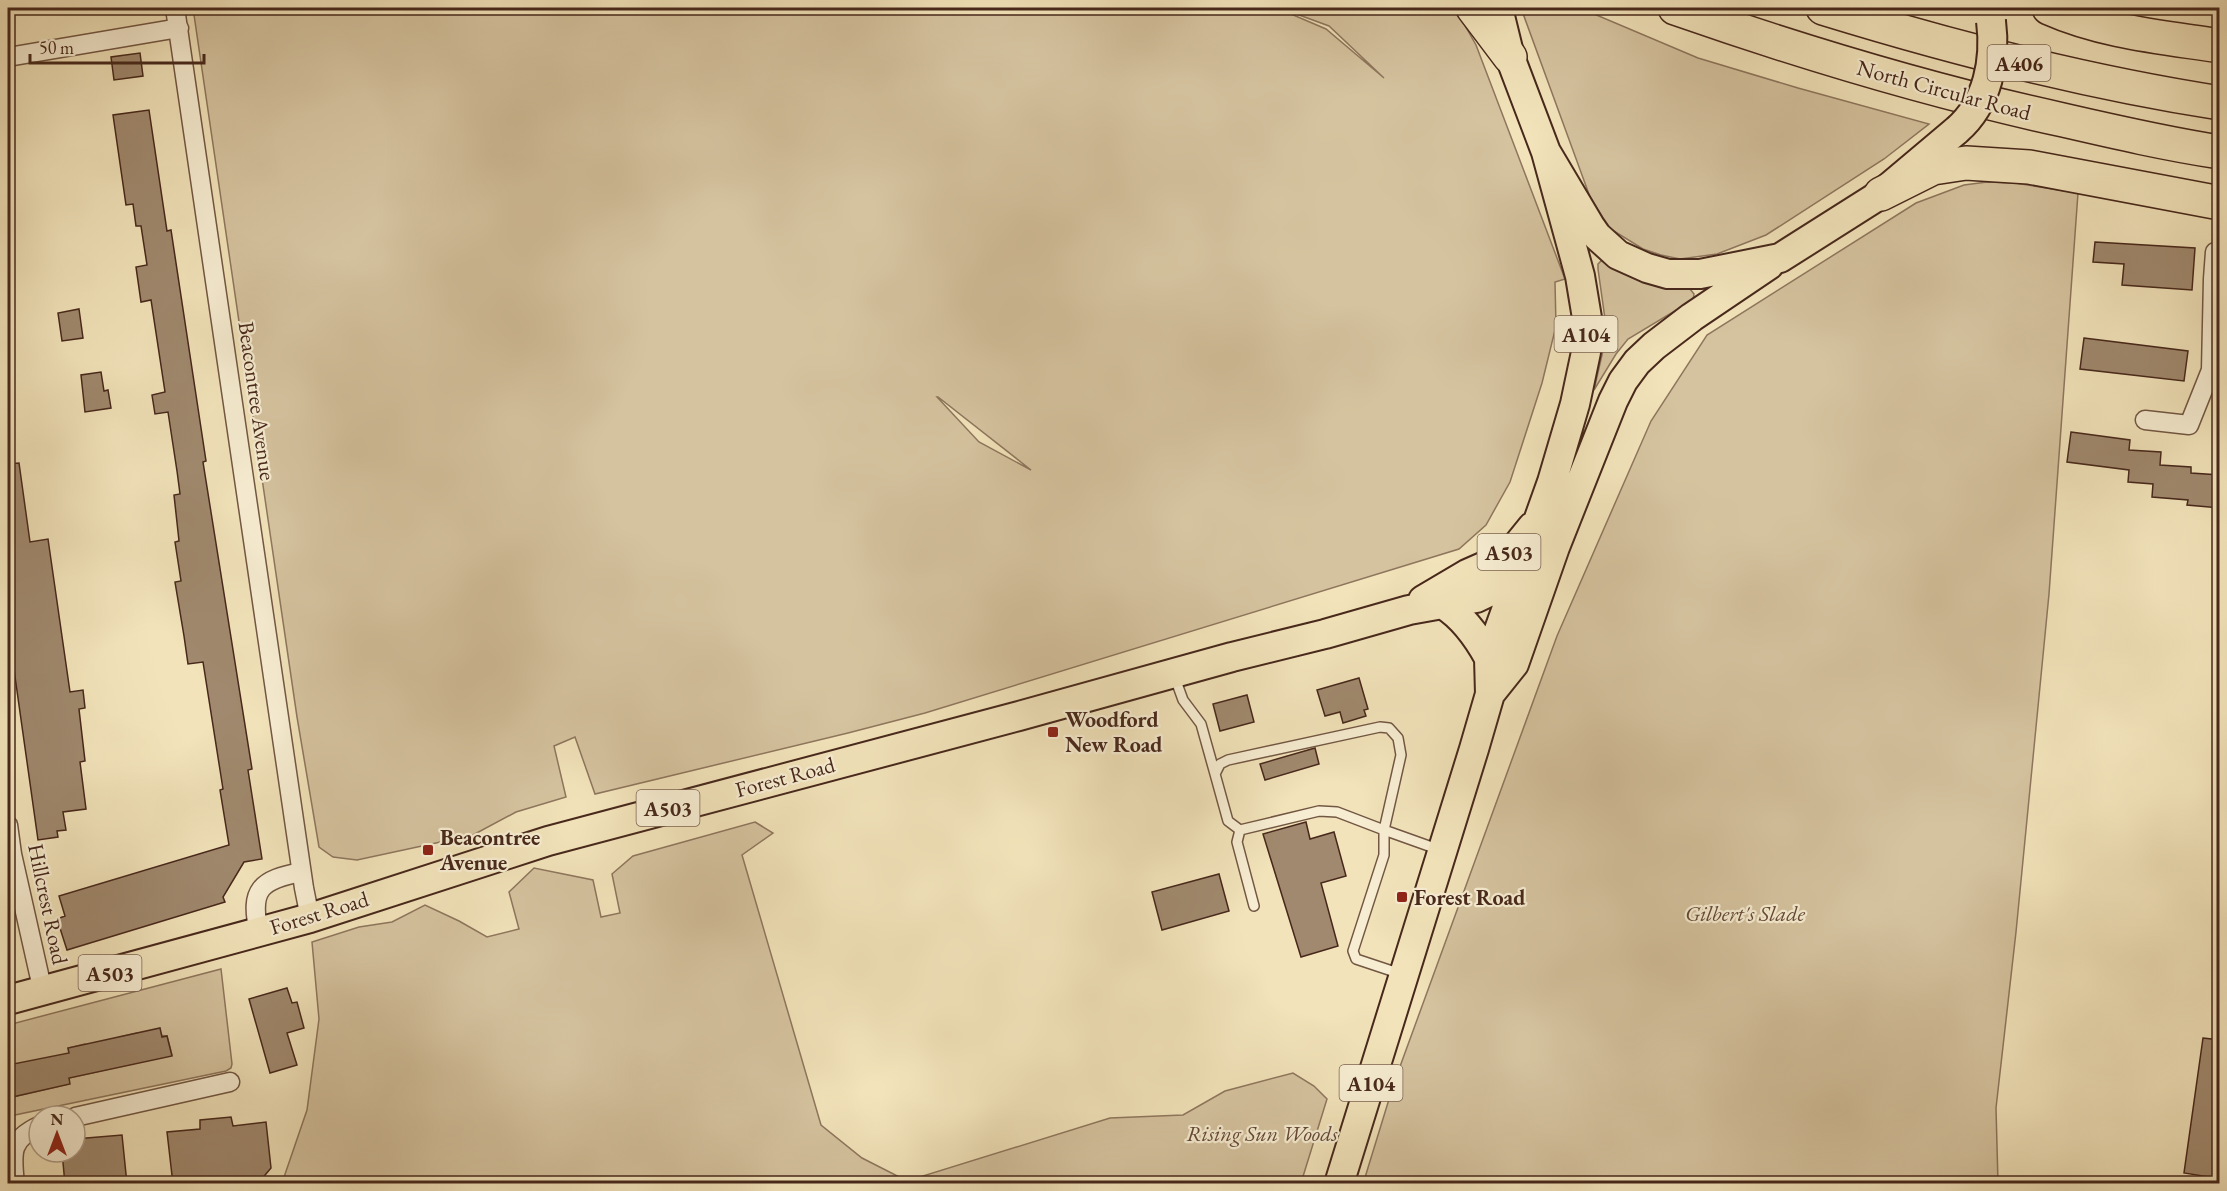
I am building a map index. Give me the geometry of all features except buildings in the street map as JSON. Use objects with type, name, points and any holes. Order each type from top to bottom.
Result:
[{"type":"highway","points":[[1473,8],[1509,57]]},
{"type":"highway","name":"North Circular Road","points":[[1675,8],[1778,44],[1911,84],[2172,145],[2220,152]]},
{"type":"highway","name":"North Circular Road","points":[[1823,8],[1924,39],[2053,72],[2220,103]]},
{"type":"highway","name":"A406","points":[[2049,8],[2102,27],[2220,46]]},
{"type":"highway","points":[[1881,194],[1932,168],[1966,163],[2029,167],[2220,203]]},
{"type":"main road","points":[[1498,8],[1509,57],[1546,152],[1597,236],[1618,255],[1638,265],[1668,274],[1695,274],[1780,258],[1881,194],[1965,123],[1973,111],[1987,83],[1993,52],[1989,14]]},
{"type":"main road","name":"A104","points":[[1339,1184],[1490,694],[1489,658],[1541,516],[1575,404],[1586,352],[1587,318],[1580,276],[1546,152]]},
{"type":"main road","name":"A104","points":[[1490,694],[1514,663],[1555,547],[1623,381],[1637,362],[1654,346],[1692,317],[1780,258]]},
{"type":"main road","name":"A503","points":[[1409,610],[1515,548],[1541,516]]},
{"type":"main road","name":"Forest Road","points":[[8,1000],[310,918],[548,841],[1409,610],[1476,598],[1499,588],[1555,547]]},
{"type":"main road","points":[[1444,605],[1456,612],[1489,658]]},
{"type":"street","name":"Beacontree Avenue","points":[[175,8],[310,918]]},
{"type":"street","points":[[8,57],[179,28]]},
{"type":"street","points":[[2145,420],[2188,425],[2211,369],[2216,279],[2215,252]]},
{"type":"street","name":"Hillcrest Road","points":[[8,825],[12,854],[43,992]]},
{"type":"street","points":[[259,932],[255,905],[262,888],[271,880],[302,872]]},
{"type":"street","points":[[87,1115],[230,1082]]},
{"type":"street","points":[[15,1184],[14,1149],[21,1137],[27,1133]]},
{"type":"lane","points":[[1173,673],[1183,700],[1201,724],[1228,821],[1240,830]]},
{"type":"lane","points":[[1215,774],[1220,764],[1228,760],[1380,727],[1389,728],[1398,738],[1401,755],[1384,830],[1384,855],[1353,951],[1356,959],[1403,975]]},
{"type":"lane","points":[[1240,830],[1319,811],[1337,812],[1443,851]]},
{"type":"lane","points":[[1240,830],[1237,842],[1254,906]]},
{"type":"green space","points":[[193,8],[1277,8],[1326,29],[1384,78],[1329,26],[1280,8],[1455,8],[1476,45],[1565,279],[1555,282],[1556,326],[1542,383],[1510,482],[1486,525],[1459,549],[925,713],[595,794],[575,737],[554,746],[566,797],[516,812],[473,835],[357,860],[333,857],[319,847],[297,717]],"holes":[[[938,397],[1031,470],[979,442]]]},
{"type":"green space","points":[[1521,8],[1580,8],[1698,58],[1929,124],[1884,159],[1766,235],[1717,254],[1680,259],[1661,255],[1643,249],[1609,228],[1590,197]]},
{"type":"green space","name":"Gilbert's Slade","points":[[1987,182],[2015,183],[2078,193],[2049,594],[2016,932],[1996,1108],[1998,1183],[1363,1184],[1394,1083],[1557,636],[1651,421],[1707,335],[1916,203],[1964,185]]},
{"type":"green space","points":[[1606,260],[1690,289],[1694,294],[1693,300],[1628,339],[1594,390],[1607,333],[1598,269],[1598,264]]},
{"type":"green space","name":"Rising Sun Woods","points":[[755,822],[773,833],[742,855],[821,1125],[862,1158],[907,1181],[1110,1118],[1183,1115],[1225,1091],[1293,1073],[1314,1086],[1327,1099],[1301,1183],[282,1183],[307,1110],[319,1019],[312,942],[359,927],[392,922],[425,905],[487,937],[519,929],[509,892],[534,868],[593,880],[601,917],[620,913],[612,874],[633,856]]},
{"type":"green space","points":[[221,969],[232,1064],[231,1068],[226,1071],[68,1104],[27,1104],[27,1112],[15,1115],[8,1122],[8,1098],[69,1084],[69,1078],[172,1055],[167,1036],[137,1033],[120,1037],[87,1053],[85,1044],[68,1048],[70,1057],[45,1059],[8,1077],[8,1025]]},
{"type":"place","name":"Woodford New Road","points":[[1053,732]]},
{"type":"place","name":"Beacontree Avenue","points":[[428,850]]},
{"type":"place","name":"Forest Road","points":[[1402,897]]}]
